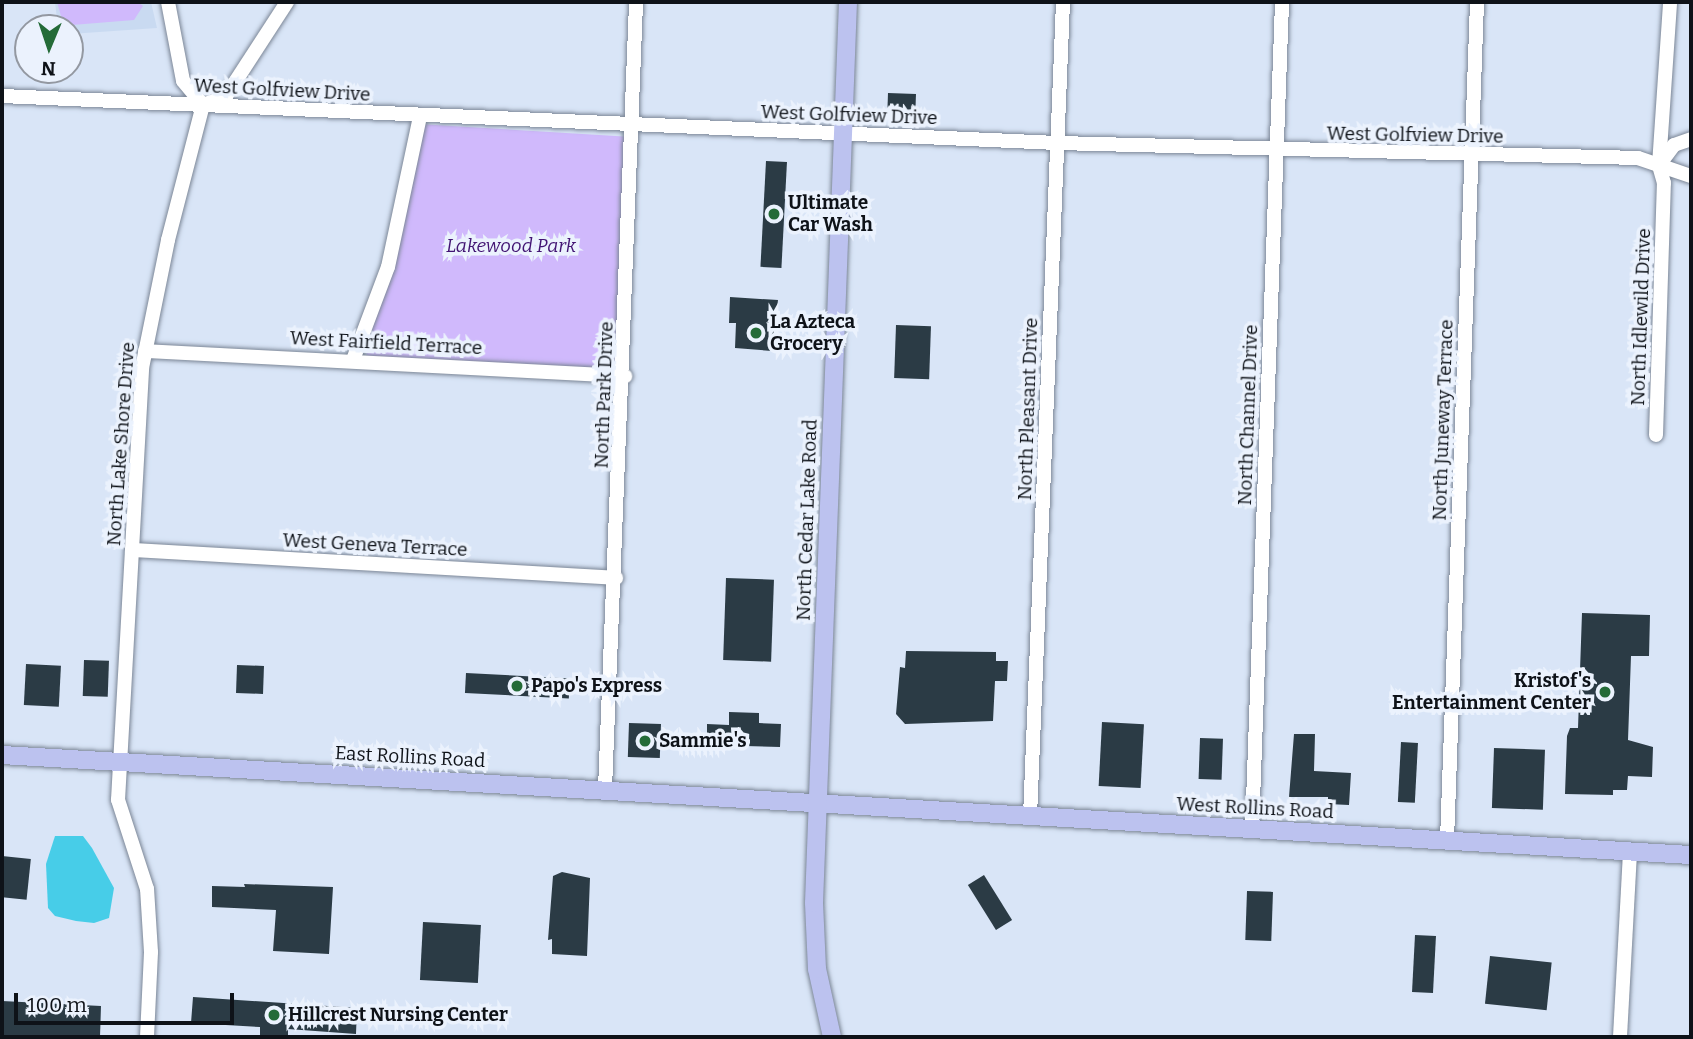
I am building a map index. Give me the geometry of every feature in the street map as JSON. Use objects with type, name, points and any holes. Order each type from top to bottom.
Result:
[{"type":"main road","name":"North Cedar Lake Road","points":[[832,1037],[817,969],[817,802],[848,2]]},
{"type":"main road","name":"East Rollins Road","points":[[2,755],[817,802]]},
{"type":"main road","name":"West Rollins Road","points":[[817,802],[1691,855]]},
{"type":"street","points":[[168,2],[183,80],[190,95],[204,106],[226,96],[287,2]]},
{"type":"street","name":"North Park Drive","points":[[606,789],[625,376],[636,2]]},
{"type":"street","name":"North Pleasant Drive","points":[[1030,817],[1063,2]]},
{"type":"street","name":"North Channel Drive","points":[[1252,829],[1282,2]]},
{"type":"street","name":"North Juneway Terrace","points":[[1447,841],[1477,2]]},
{"type":"street","points":[[1659,165],[1670,2]]},
{"type":"street","name":"West Golfview Drive","points":[[2,96],[420,117],[1058,143],[1472,156],[1638,158],[1691,176]]},
{"type":"street","name":"North Lake Shore Drive","points":[[147,1037],[151,951],[147,889],[123,825],[118,800],[132,550],[145,351],[168,240],[204,106]]},
{"type":"street","points":[[353,360],[388,267],[420,117]]},
{"type":"street","points":[[1659,165],[1674,145],[1691,139]]},
{"type":"street","name":"North Idlewild Drive","points":[[1656,435],[1664,200],[1659,165]]},
{"type":"street","name":"West Fairfield Terrace","points":[[145,351],[625,376]]},
{"type":"street","name":"West Geneva Terrace","points":[[132,550],[616,578]]},
{"type":"street","points":[[1620,1037],[1630,851]]},
{"type":"shaded area","points":[[55,2],[151,2],[157,28],[84,33],[84,14],[56,14]]},
{"type":"green space","points":[[57,2],[138,2],[143,6],[134,20],[84,24],[84,14],[60,14]]},
{"type":"green space","name":"Lakewood Park","points":[[419,124],[632,137],[625,371],[366,357]]},
{"type":"water","points":[[55,836],[83,836],[92,848],[114,888],[109,918],[94,923],[76,921],[55,916],[48,908],[46,864]]},
{"type":"building","points":[[888,93],[916,94],[915,115],[887,114]]},
{"type":"building","name":"Ultimate Car Wash","points":[[766,161],[787,162],[781,268],[760,267]]},
{"type":"building","name":"La Azteca Grocery","points":[[730,297],[778,300],[772,351],[735,348],[736,323],[729,323]]},
{"type":"building","points":[[896,325],[931,326],[929,379],[894,378]]},
{"type":"building","points":[[726,578],[774,580],[771,662],[723,660]]},
{"type":"building","name":"Kristof's Entertainment Center","points":[[1582,613],[1650,615],[1649,656],[1631,656],[1628,740],[1653,747],[1652,777],[1628,776],[1627,790],[1613,790],[1613,795],[1565,794],[1567,736],[1570,728],[1578,728]]},
{"type":"building","points":[[906,651],[996,652],[996,661],[1008,661],[1007,681],[995,681],[993,721],[905,724],[896,714],[900,667],[905,668]]},
{"type":"building","points":[[84,660],[109,661],[108,697],[83,696]]},
{"type":"building","points":[[26,664],[61,666],[59,707],[24,705]]},
{"type":"building","points":[[237,665],[264,666],[263,694],[236,693]]},
{"type":"building","name":"Papo's Express","points":[[466,673],[570,678],[569,698],[465,693]]},
{"type":"building","points":[[729,712],[759,713],[759,723],[781,724],[780,747],[707,745],[707,724],[729,725]]},
{"type":"building","points":[[1102,722],[1144,724],[1141,788],[1099,786]]},
{"type":"building","name":"Sammie's","points":[[629,723],[661,724],[660,758],[628,757]]},
{"type":"building","points":[[1294,734],[1315,734],[1314,771],[1351,773],[1349,805],[1328,804],[1328,797],[1289,797]]},
{"type":"building","points":[[1200,738],[1223,739],[1222,780],[1199,779]]},
{"type":"building","points":[[1401,742],[1418,743],[1415,803],[1398,802]]},
{"type":"building","points":[[1494,748],[1545,750],[1543,810],[1492,808]]},
{"type":"building","points":[[2,856],[31,859],[27,900],[2,897]]},
{"type":"building","points":[[562,872],[590,878],[587,956],[552,954],[552,939],[548,940],[553,876]]},
{"type":"building","points":[[984,875],[1012,920],[996,930],[968,885]]},
{"type":"building","points":[[244,884],[333,887],[329,954],[273,951],[276,910],[212,907],[212,886],[245,887]]},
{"type":"building","points":[[1247,891],[1273,892],[1271,941],[1245,940]]},
{"type":"building","points":[[423,922],[481,925],[478,983],[420,980]]},
{"type":"building","points":[[1415,935],[1436,936],[1433,993],[1412,992]]},
{"type":"building","points":[[1490,956],[1552,962],[1547,1010],[1485,1004]]},
{"type":"building","name":"Hillcrest Nursing Center","points":[[193,997],[357,1008],[356,1034],[288,1029],[288,1037],[260,1037],[260,1027],[191,1023]]},
{"type":"building","points":[[2,1001],[101,1006],[100,1037],[2,1037]]},
{"type":"place","name":"Ultimate Car Wash","points":[[774,214]]},
{"type":"place","name":"La Azteca Grocery","points":[[756,333]]},
{"type":"place","name":"Papo's Express","points":[[517,686]]},
{"type":"place","name":"Kristof's Entertainment Center","points":[[1605,692]]},
{"type":"place","name":"Sammie's","points":[[645,741]]},
{"type":"place","name":"Hillcrest Nursing Center","points":[[274,1015]]}]
